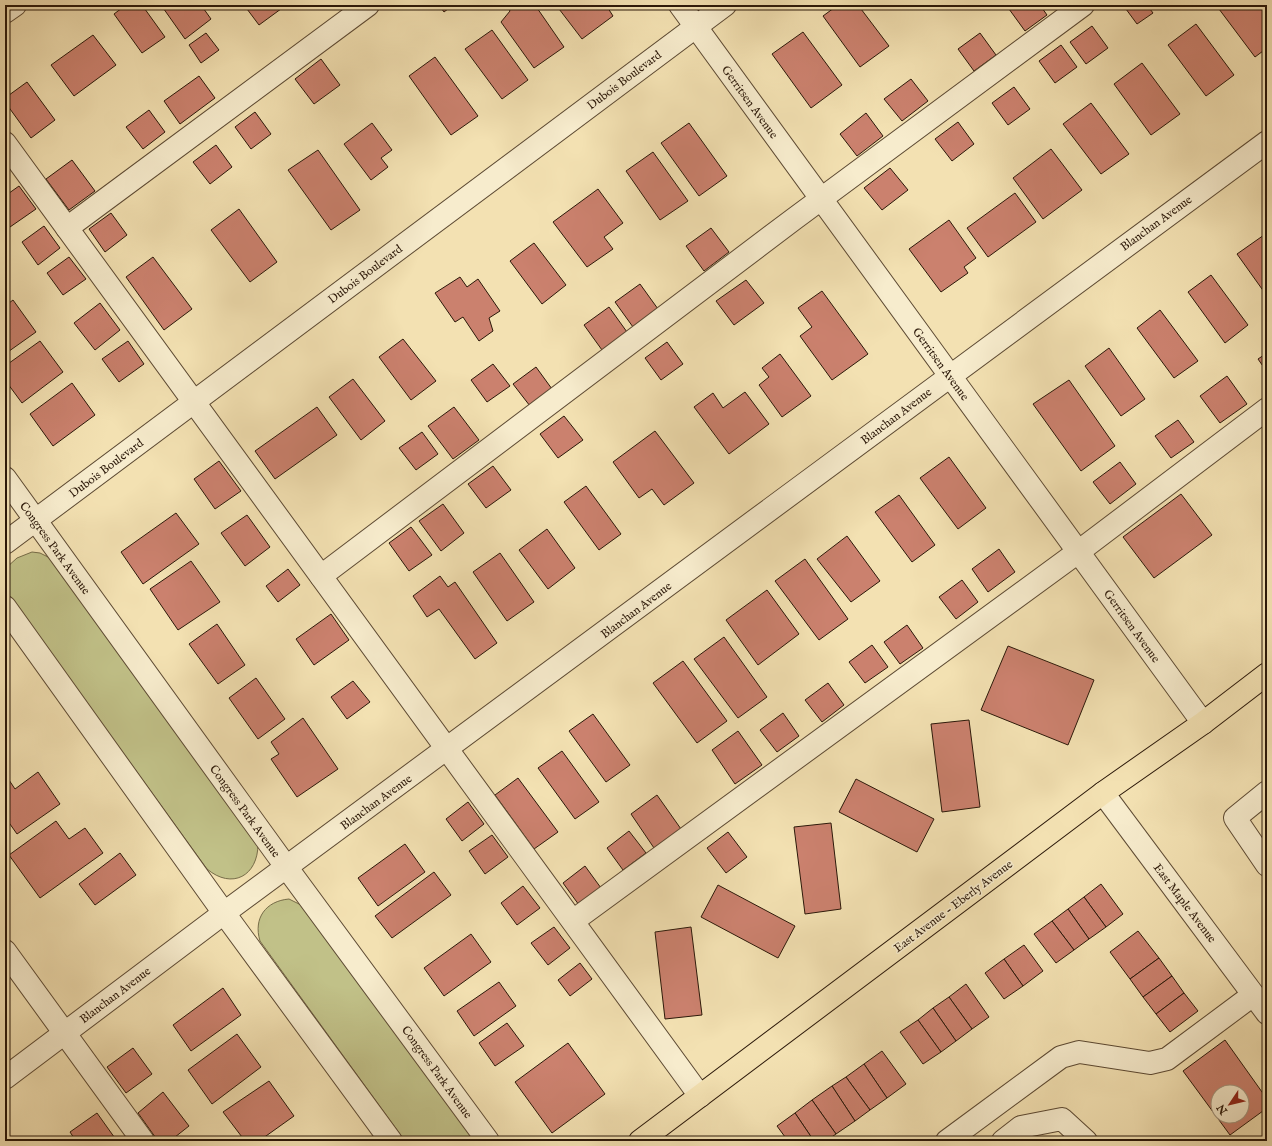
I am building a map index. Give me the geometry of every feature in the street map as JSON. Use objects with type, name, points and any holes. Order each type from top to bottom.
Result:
[{"type":"main road","name":"East Avenue - Eberly Avenue","points":[[640,1141],[1102,793],[1203,723],[1267,674]]},
{"type":"street","points":[[5,12],[15,5]]},
{"type":"street","points":[[67,228],[368,5]]},
{"type":"street","name":"Gerritsen Avenue","points":[[680,5],[1203,723]]},
{"type":"street","name":"Dubois Boulevard","points":[[5,543],[725,5]]},
{"type":"street","points":[[321,576],[821,199],[1083,5]]},
{"type":"street","name":"Blanchan Avenue","points":[[5,1078],[224,913],[448,750],[949,376],[1267,142]]},
{"type":"street","points":[[5,143],[700,1096]]},
{"type":"street","points":[[573,921],[1078,552],[1267,410]]},
{"type":"street","name":"Congress Park Avenue","points":[[5,478],[287,868],[488,1141]]},
{"type":"street","points":[[5,607],[224,913],[391,1141]]},
{"type":"street","points":[[1267,792],[1235,818],[1267,865]]},
{"type":"street","name":"East Maple Avenue","points":[[1102,793],[1267,1013]]},
{"type":"street","points":[[5,951],[143,1141]]},
{"type":"street","points":[[947,1141],[1061,1057],[1078,1052],[1150,1063],[1167,1059],[1253,995]]},
{"type":"street","points":[[1003,1141],[1021,1127],[1062,1119],[1086,1141]]},
{"type":"green space","points":[[32,552],[40,553],[54,560],[258,844],[254,864],[248,872],[242,876],[234,879],[226,878],[216,875],[207,869],[8,594],[5,588],[6,568],[17,558]]},
{"type":"green space","points":[[289,899],[305,907],[477,1141],[405,1141],[260,941],[258,925],[263,912],[274,903]]},
{"type":"building","points":[[126,5],[142,5],[165,37],[142,53],[114,14]]},
{"type":"building","points":[[161,5],[201,5],[211,19],[185,39]]},
{"type":"building","points":[[244,5],[284,5],[285,6],[259,25]]},
{"type":"building","points":[[439,5],[453,5],[444,12]]},
{"type":"building","points":[[507,5],[535,5],[564,47],[534,68],[501,22],[510,11]]},
{"type":"building","points":[[556,5],[606,5],[613,16],[582,39]]},
{"type":"building","points":[[838,5],[858,5],[889,46],[860,67],[823,16]]},
{"type":"building","points":[[1014,5],[1040,5],[1047,15],[1025,31],[1009,9]]},
{"type":"building","points":[[1123,5],[1147,5],[1153,13],[1137,24]]},
{"type":"building","points":[[1216,5],[1262,5],[1267,12],[1267,48],[1255,57]]},
{"type":"building","points":[[1196,24],[1234,75],[1206,96],[1168,45]]},
{"type":"building","points":[[1092,26],[1108,48],[1086,64],[1070,42]]},
{"type":"building","points":[[492,30],[528,80],[502,99],[465,49]]},
{"type":"building","points":[[803,32],[842,85],[811,108],[772,54]]},
{"type":"building","points":[[206,33],[219,50],[201,63],[189,45]]},
{"type":"building","points":[[980,33],[996,55],[974,71],[958,49]]},
{"type":"building","points":[[93,35],[116,65],[74,96],[51,65]]},
{"type":"building","points":[[1061,45],[1077,67],[1055,83],[1039,61]]},
{"type":"building","points":[[435,57],[478,116],[451,135],[409,76]]},
{"type":"building","points":[[321,59],[340,85],[314,104],[295,79]]},
{"type":"building","points":[[1142,63],[1180,114],[1151,135],[1114,84]]},
{"type":"building","points":[[199,76],[215,98],[180,124],[164,101]]},
{"type":"building","points":[[911,79],[928,101],[902,121],[884,99]]},
{"type":"building","points":[[27,82],[55,120],[31,138],[5,102],[5,98]]},
{"type":"building","points":[[1014,87],[1030,109],[1008,125],[992,103]]},
{"type":"building","points":[[1091,103],[1129,154],[1101,174],[1063,124]]},
{"type":"building","points":[[149,110],[165,132],[143,149],[126,127]]},
{"type":"building","points":[[255,112],[271,134],[251,149],[235,127]]},
{"type":"building","points":[[866,113],[883,136],[857,156],[840,134]]},
{"type":"building","points":[[958,122],[974,144],[952,161],[935,139]]},
{"type":"building","points":[[372,123],[392,150],[381,158],[388,167],[371,180],[344,144]]},
{"type":"building","points":[[689,123],[727,176],[699,196],[661,143]]},
{"type":"building","points":[[216,145],[232,167],[210,184],[193,162]]},
{"type":"building","points":[[1051,149],[1082,190],[1043,219],[1013,178]]},
{"type":"building","points":[[318,150],[360,210],[331,230],[288,170]]},
{"type":"building","points":[[653,152],[688,201],[660,220],[626,171]]},
{"type":"building","points":[[72,160],[95,191],[69,210],[46,179]]},
{"type":"building","points":[[890,168],[908,190],[882,210],[864,188]]},
{"type":"building","points":[[19,186],[36,209],[10,227],[5,220],[5,196]]},
{"type":"building","points":[[598,189],[623,223],[604,237],[613,249],[587,267],[553,222]]},
{"type":"building","points":[[1015,193],[1036,222],[988,257],[967,228]]},
{"type":"building","points":[[239,209],[277,262],[250,282],[211,230]]},
{"type":"building","points":[[111,213],[127,235],[105,252],[89,229]]},
{"type":"building","points":[[949,220],[976,258],[964,267],[968,273],[941,292],[909,249]]},
{"type":"building","points":[[44,226],[60,248],[38,265],[22,242]]},
{"type":"building","points":[[711,228],[729,252],[704,271],[686,246]]},
{"type":"building","points":[[1264,235],[1267,239],[1267,296],[1237,254]]},
{"type":"building","points":[[534,243],[566,285],[542,304],[510,261]]},
{"type":"building","points":[[69,257],[86,279],[63,295],[47,273]]},
{"type":"building","points":[[153,257],[192,309],[164,330],[126,277]]},
{"type":"building","points":[[1211,275],[1248,325],[1225,343],[1188,292]]},
{"type":"building","points":[[460,277],[467,287],[478,279],[500,311],[489,318],[493,331],[479,341],[463,317],[455,322],[435,293]]},
{"type":"building","points":[[746,280],[764,303],[734,325],[716,301]]},
{"type":"building","points":[[640,284],[658,309],[633,327],[615,302]]},
{"type":"building","points":[[822,291],[868,354],[832,380],[800,336],[812,327],[798,308]]},
{"type":"building","points":[[13,300],[36,332],[5,354],[5,306]]},
{"type":"building","points":[[100,303],[120,330],[95,350],[74,323]]},
{"type":"building","points":[[609,307],[627,332],[602,350],[584,325]]},
{"type":"building","points":[[1160,310],[1198,361],[1174,378],[1137,328]]},
{"type":"building","points":[[403,339],[436,381],[411,400],[379,357]]},
{"type":"building","points":[[40,341],[63,372],[22,403],[5,380],[5,366]]},
{"type":"building","points":[[128,341],[144,364],[119,382],[102,359]]},
{"type":"building","points":[[667,342],[683,364],[661,380],[645,358]]},
{"type":"building","points":[[1109,348],[1145,399],[1121,416],[1085,366]]},
{"type":"building","points":[[1267,353],[1267,372],[1258,359]]},
{"type":"building","points":[[780,354],[811,396],[782,417],[759,385],[769,377],[762,368]]},
{"type":"building","points":[[493,364],[510,386],[487,402],[471,380]]},
{"type":"building","points":[[536,367],[552,389],[530,406],[513,384]]},
{"type":"building","points":[[1227,376],[1247,404],[1220,423],[1200,396]]},
{"type":"building","points":[[353,379],[385,421],[361,440],[329,397]]},
{"type":"building","points":[[1069,380],[1115,446],[1081,471],[1033,404]]},
{"type":"building","points":[[72,383],[95,415],[53,446],[30,414]]},
{"type":"building","points":[[745,392],[769,424],[729,454],[694,407],[713,393],[723,408]]},
{"type":"building","points":[[317,407],[337,435],[275,479],[255,451]]},
{"type":"building","points":[[454,407],[479,440],[453,459],[428,426]]},
{"type":"building","points":[[564,416],[583,440],[558,458],[540,434]]},
{"type":"building","points":[[1178,420],[1194,442],[1171,458],[1155,436]]},
{"type":"building","points":[[655,431],[694,483],[664,505],[652,489],[639,498],[613,462]]},
{"type":"building","points":[[422,432],[438,454],[416,470],[399,448]]},
{"type":"building","points":[[949,457],[986,508],[958,529],[920,478]]},
{"type":"building","points":[[219,461],[241,491],[215,509],[194,479]]},
{"type":"building","points":[[1120,462],[1136,484],[1110,504],[1093,482]]},
{"type":"building","points":[[493,466],[511,490],[486,508],[468,484]]},
{"type":"building","points":[[586,486],[621,534],[599,550],[564,502]]},
{"type":"building","points":[[1181,494],[1212,535],[1154,578],[1123,537]]},
{"type":"building","points":[[899,495],[935,545],[912,562],[875,512]]},
{"type":"building","points":[[443,504],[464,533],[441,551],[419,521]]},
{"type":"building","points":[[176,513],[199,544],[143,584],[121,552]]},
{"type":"building","points":[[247,515],[270,547],[245,566],[221,533]]},
{"type":"building","points":[[411,527],[432,555],[409,571],[389,543]]},
{"type":"building","points":[[547,529],[575,568],[548,589],[519,550]]},
{"type":"building","points":[[847,536],[880,581],[851,602],[817,559]]},
{"type":"building","points":[[999,549],[1015,572],[988,592],[972,569]]},
{"type":"building","points":[[500,553],[534,602],[507,621],[473,572]]},
{"type":"building","points":[[805,559],[848,619],[819,640],[775,581]]},
{"type":"building","points":[[191,561],[220,602],[178,630],[150,589]]},
{"type":"building","points":[[288,569],[300,585],[278,602],[266,586]]},
{"type":"building","points":[[440,576],[448,587],[455,582],[497,643],[475,659],[439,609],[427,617],[413,596]]},
{"type":"building","points":[[962,580],[978,602],[956,619],[939,597]]},
{"type":"building","points":[[767,590],[799,634],[758,665],[726,620]]},
{"type":"building","points":[[331,614],[349,640],[314,665],[296,639]]},
{"type":"building","points":[[217,624],[245,665],[218,684],[189,644]]},
{"type":"building","points":[[907,625],[923,648],[900,664],[884,642]]},
{"type":"building","points":[[724,637],[767,697],[738,718],[694,659]]},
{"type":"building","points":[[872,645],[888,667],[865,683],[849,662]]},
{"type":"building","points":[[1008,646],[1094,680],[1068,745],[981,710]]},
{"type":"building","points":[[683,661],[727,721],[697,743],[653,683]]},
{"type":"building","points":[[256,678],[285,719],[258,739],[229,698]]},
{"type":"building","points":[[353,681],[370,702],[347,719],[331,697]]},
{"type":"building","points":[[828,683],[844,705],[822,722],[805,700]]},
{"type":"building","points":[[783,713],[799,736],[777,752],[760,730]]},
{"type":"building","points":[[593,714],[630,765],[606,782],[569,731]]},
{"type":"building","points":[[303,718],[338,769],[297,797],[271,759],[279,754],[271,742]]},
{"type":"building","points":[[969,720],[980,807],[942,812],[931,724]]},
{"type":"building","points":[[738,731],[762,765],[735,784],[712,750]]},
{"type":"building","points":[[562,751],[599,802],[575,819],[538,768]]},
{"type":"building","points":[[38,772],[60,804],[17,834],[5,817],[5,783],[9,780],[15,789]]},
{"type":"building","points":[[518,778],[558,832],[534,849],[495,795]]},
{"type":"building","points":[[856,779],[934,819],[917,852],[839,812]]},
{"type":"building","points":[[657,795],[681,829],[654,848],[631,814]]},
{"type":"building","points":[[468,802],[484,824],[462,841],[446,819]]},
{"type":"building","points":[[56,821],[69,839],[85,828],[103,853],[40,898],[9,855]]},
{"type":"building","points":[[831,823],[841,909],[805,914],[794,827]]},
{"type":"building","points":[[629,831],[646,853],[623,870],[607,848]]},
{"type":"building","points":[[728,832],[747,857],[726,873],[707,848]]},
{"type":"building","points":[[492,835],[508,857],[485,874],[469,851]]},
{"type":"building","points":[[405,844],[425,872],[378,906],[358,878]]},
{"type":"building","points":[[120,853],[136,875],[95,905],[79,884]]},
{"type":"building","points":[[585,866],[601,888],[579,905],[563,883]]},
{"type":"building","points":[[434,872],[451,895],[392,938],[375,916]]},
{"type":"building","points":[[1101,884],[1123,914],[1106,927],[1084,897]]},
{"type":"building","points":[[718,885],[795,926],[778,958],[701,917]]},
{"type":"building","points":[[523,886],[540,908],[517,925],[501,903]]},
{"type":"building","points":[[1084,897],[1106,927],[1089,939],[1068,909]]},
{"type":"building","points":[[1068,909],[1089,939],[1074,950],[1052,921]]},
{"type":"building","points":[[1052,921],[1074,950],[1056,963],[1034,934]]},
{"type":"building","points":[[554,927],[570,948],[548,965],[531,943]]},
{"type":"building","points":[[691,927],[702,1015],[665,1019],[655,932]]},
{"type":"building","points":[[1138,931],[1159,958],[1130,979],[1110,952]]},
{"type":"building","points":[[471,934],[491,962],[444,996],[424,968]]},
{"type":"building","points":[[1024,945],[1043,971],[1023,986],[1004,959]]},
{"type":"building","points":[[1159,958],[1172,976],[1143,997],[1130,979]]},
{"type":"building","points":[[1004,959],[1023,986],[1004,999],[985,973]]},
{"type":"building","points":[[580,963],[592,979],[570,996],[558,980]]},
{"type":"building","points":[[1172,976],[1184,993],[1156,1014],[1143,997]]},
{"type":"building","points":[[499,982],[516,1006],[474,1036],[457,1011]]},
{"type":"building","points":[[966,984],[989,1017],[972,1029],[949,997]]},
{"type":"building","points":[[223,988],[241,1015],[191,1051],[173,1025]]},
{"type":"building","points":[[1184,993],[1198,1011],[1170,1032],[1156,1014]]},
{"type":"building","points":[[949,997],[972,1029],[956,1041],[933,1008]]},
{"type":"building","points":[[933,1008],[956,1041],[941,1052],[918,1020]]},
{"type":"building","points":[[918,1020],[941,1052],[923,1064],[900,1032]]},
{"type":"building","points":[[507,1023],[524,1046],[495,1066],[479,1043]]},
{"type":"building","points":[[237,1034],[261,1067],[212,1104],[188,1070]]},
{"type":"building","points":[[1225,1040],[1267,1099],[1267,1108],[1250,1120],[1250,1084],[1210,1084],[1210,1108],[1183,1071]]},
{"type":"building","points":[[568,1043],[605,1094],[552,1133],[515,1082]]},
{"type":"building","points":[[133,1048],[152,1074],[126,1093],[107,1067]]},
{"type":"building","points":[[882,1051],[906,1084],[887,1098],[864,1064]]},
{"type":"building","points":[[864,1064],[887,1098],[870,1110],[846,1077]]},
{"type":"building","points":[[846,1077],[870,1110],[855,1121],[832,1086]]},
{"type":"building","points":[[269,1081],[294,1116],[259,1141],[245,1141],[223,1112]]},
{"type":"building","points":[[832,1086],[855,1121],[836,1134],[812,1100]]},
{"type":"building","points":[[163,1092],[189,1126],[170,1141],[158,1141],[138,1113]]},
{"type":"building","points":[[812,1100],[836,1134],[826,1141],[814,1141],[795,1113]]},
{"type":"building","points":[[97,1113],[117,1141],[76,1141],[70,1132]]},
{"type":"building","points":[[795,1113],[814,1141],[788,1141],[777,1126]]},
{"type":"building","points":[[1222,1124],[1245,1124],[1230,1135]]}]
